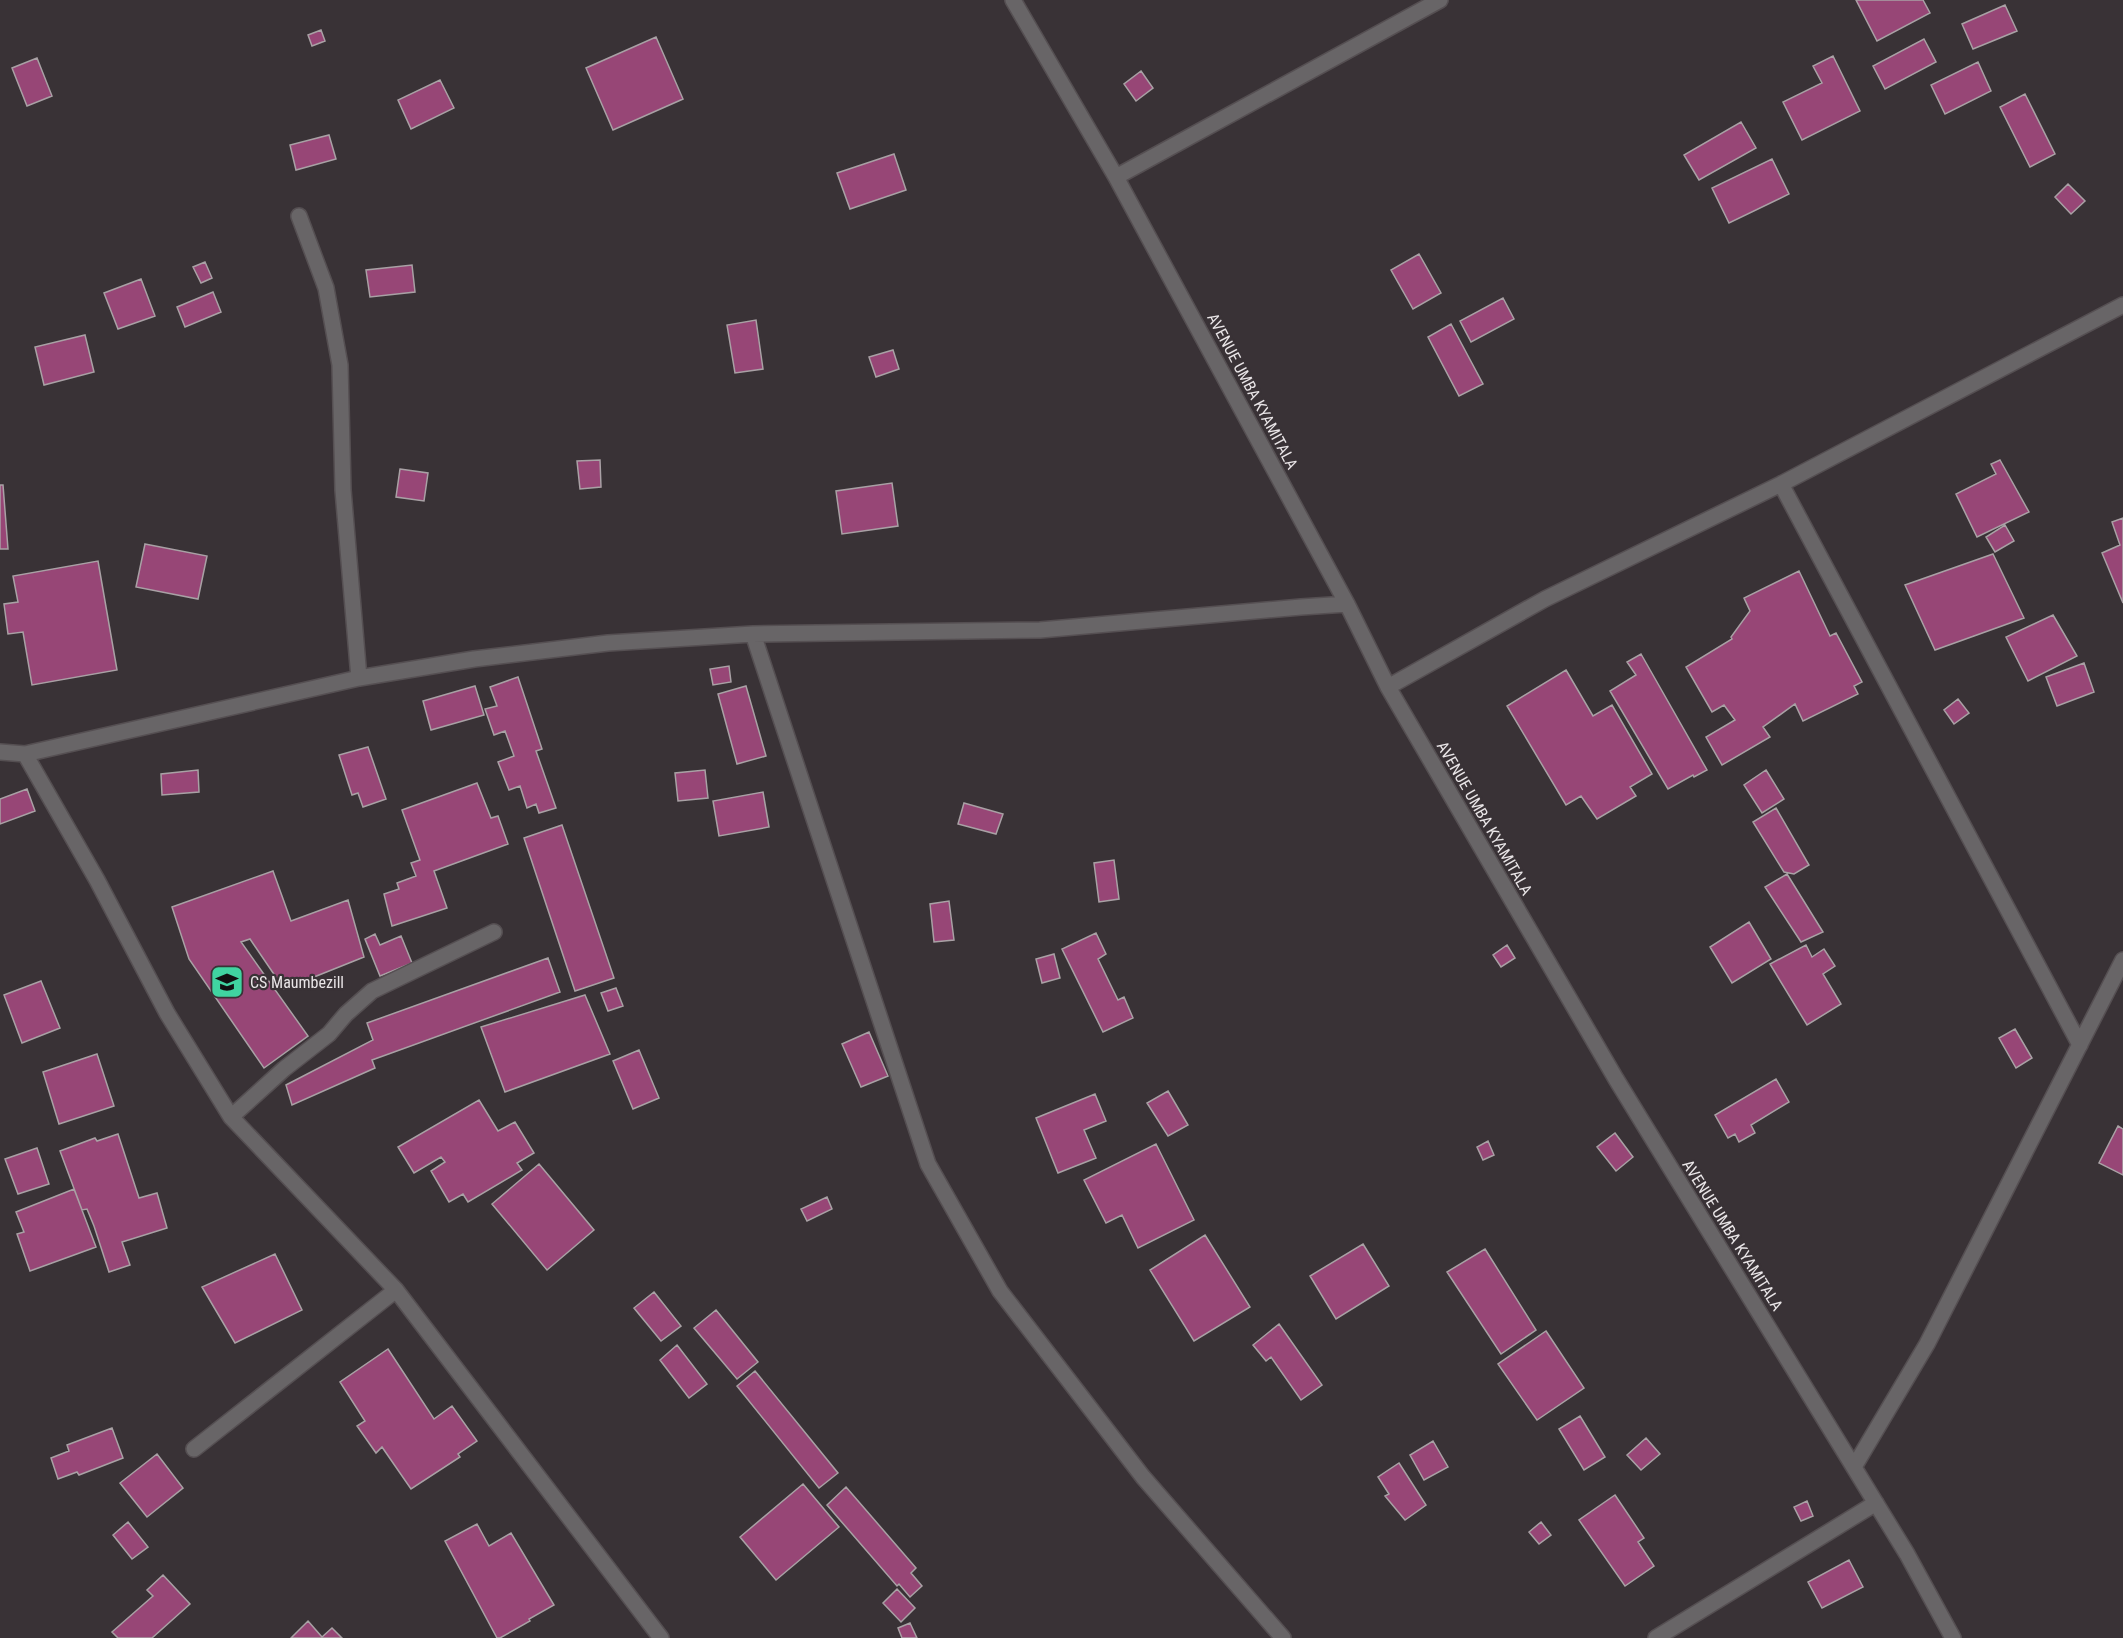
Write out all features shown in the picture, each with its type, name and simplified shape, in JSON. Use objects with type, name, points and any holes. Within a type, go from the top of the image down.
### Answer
[{"type":"street","name":"AVENUE UMBA KYAMITALA","points":[[1013,0],[1116,177],[1347,604],[1388,687],[1616,1079],[1907,1554],[1953,1638]]},
{"type":"street","points":[[1116,177],[1440,0]]},
{"type":"street","points":[[299,216],[326,288],[340,365],[343,490],[359,678]]},
{"type":"street","points":[[1388,687],[1545,599],[1781,484],[2123,305]]},
{"type":"street","points":[[1781,484],[2080,1045]]},
{"type":"street","points":[[0,752],[25,754],[359,678],[474,659],[608,643],[753,634],[1040,630],[1347,604]]},
{"type":"street","points":[[753,634],[928,1164],[1000,1292],[1143,1477],[1282,1638]]},
{"type":"street","points":[[25,754],[97,880],[166,1013],[231,1117],[396,1290],[661,1638]]},
{"type":"street","points":[[231,1117],[284,1069],[329,1034],[346,1014],[372,991],[494,932]]},
{"type":"street","points":[[1854,1467],[1927,1344],[2123,960]]},
{"type":"street","points":[[194,1449],[396,1290]]},
{"type":"street","points":[[1656,1638],[1876,1503]]},
{"type":"building","points":[[1856,0],[1923,0],[1930,13],[1877,41]]},
{"type":"building","points":[[2005,5],[2017,31],[1973,49],[1962,24]]},
{"type":"building","points":[[321,30],[325,41],[312,46],[308,35]]},
{"type":"building","points":[[656,37],[683,99],[613,130],[586,68]]},
{"type":"building","points":[[1924,39],[1936,62],[1885,89],[1873,66]]},
{"type":"building","points":[[1833,56],[1860,111],[1802,140],[1783,102],[1822,83],[1813,66]]},
{"type":"building","points":[[37,58],[52,96],[27,106],[12,68]]},
{"type":"building","points":[[1978,62],[1991,91],[1945,114],[1931,85]]},
{"type":"building","points":[[1141,71],[1153,88],[1136,101],[1124,84]]},
{"type":"building","points":[[440,80],[454,108],[411,129],[398,100]]},
{"type":"building","points":[[2025,94],[2055,154],[2030,167],[2000,107]]},
{"type":"building","points":[[1741,122],[1756,148],[1699,180],[1684,155]]},
{"type":"building","points":[[329,135],[336,159],[296,170],[290,145]]},
{"type":"building","points":[[894,154],[906,190],[850,209],[837,173]]},
{"type":"building","points":[[1772,159],[1789,194],[1729,223],[1712,188]]},
{"type":"building","points":[[2068,184],[2085,201],[2071,214],[2055,197]]},
{"type":"building","points":[[1419,254],[1441,293],[1413,309],[1391,270]]},
{"type":"building","points":[[205,262],[212,278],[201,283],[193,267]]},
{"type":"building","points":[[412,265],[415,292],[370,297],[366,270]]},
{"type":"building","points":[[141,279],[155,316],[118,329],[104,293]]},
{"type":"building","points":[[213,292],[221,312],[185,327],[177,307]]},
{"type":"building","points":[[1503,298],[1514,319],[1471,342],[1460,321]]},
{"type":"building","points":[[756,320],[763,369],[735,373],[727,325]]},
{"type":"building","points":[[1451,324],[1483,384],[1459,396],[1428,337]]},
{"type":"building","points":[[85,335],[94,372],[44,385],[35,347]]},
{"type":"building","points":[[893,350],[899,369],[876,377],[869,357]]},
{"type":"building","points":[[600,460],[601,487],[580,489],[577,461]]},
{"type":"building","points":[[2000,460],[2029,512],[1977,537],[1956,494],[1996,474],[1991,464]]},
{"type":"building","points":[[400,469],[428,473],[424,501],[396,497]]},
{"type":"building","points":[[892,483],[898,526],[842,534],[836,491]]},
{"type":"building","points":[[0,485],[3,485],[8,549],[0,549]]},
{"type":"building","points":[[2123,518],[2123,603],[2102,553],[2120,545],[2112,522]]},
{"type":"building","points":[[2005,525],[2014,541],[1995,552],[1986,537]]},
{"type":"building","points":[[145,544],[207,556],[198,599],[136,587]]},
{"type":"building","points":[[1993,554],[2024,618],[1935,650],[1905,585]]},
{"type":"building","points":[[98,561],[117,670],[32,685],[23,632],[8,634],[4,604],[18,602],[13,576]]},
{"type":"building","points":[[1799,571],[1830,636],[1836,633],[1862,682],[1854,686],[1858,694],[1803,721],[1795,704],[1763,727],[1770,737],[1722,765],[1706,737],[1735,720],[1724,705],[1712,712],[1686,667],[1732,639],[1731,637],[1750,611],[1744,598]]},
{"type":"building","points":[[2053,615],[2077,656],[2028,681],[2006,637]]},
{"type":"building","points":[[1641,654],[1707,770],[1668,789],[1610,691],[1636,675],[1627,662]]},
{"type":"building","points":[[2084,663],[2094,692],[2057,706],[2046,677]]},
{"type":"building","points":[[729,666],[731,682],[713,685],[710,669]]},
{"type":"building","points":[[1566,670],[1593,716],[1612,705],[1652,774],[1630,787],[1636,796],[1597,819],[1581,796],[1566,805],[1507,706]]},
{"type":"building","points":[[518,677],[542,749],[536,751],[556,808],[539,813],[536,804],[527,808],[520,786],[509,790],[498,762],[514,756],[505,731],[494,735],[485,709],[497,706],[490,687]]},
{"type":"building","points":[[475,686],[484,715],[431,730],[423,701]]},
{"type":"building","points":[[746,686],[766,756],[737,764],[718,694]]},
{"type":"building","points":[[1958,699],[1969,713],[1954,724],[1944,710]]},
{"type":"building","points":[[368,747],[386,799],[363,807],[358,793],[352,795],[339,755]]},
{"type":"building","points":[[198,770],[199,792],[162,795],[161,774]]},
{"type":"building","points":[[705,770],[708,798],[678,801],[675,773]]},
{"type":"building","points":[[1766,770],[1784,799],[1762,813],[1744,785]]},
{"type":"building","points":[[477,783],[491,818],[498,816],[508,844],[434,871],[447,908],[392,926],[384,894],[399,889],[397,883],[416,876],[411,863],[420,860],[402,810]]},
{"type":"building","points":[[27,789],[35,811],[0,824],[0,799]]},
{"type":"building","points":[[763,792],[769,827],[719,836],[713,801]]},
{"type":"building","points":[[964,803],[1003,814],[996,834],[958,824]]},
{"type":"building","points":[[1776,808],[1809,865],[1794,874],[1784,872],[1753,822]]},
{"type":"building","points":[[562,825],[614,978],[575,991],[524,838]]},
{"type":"building","points":[[1114,860],[1119,899],[1099,902],[1094,863]]},
{"type":"building","points":[[273,871],[291,921],[348,900],[364,957],[284,989],[250,939],[241,942],[308,1036],[264,1068],[189,959],[172,907]]},
{"type":"building","points":[[1787,874],[1823,932],[1801,942],[1765,887]]},
{"type":"building","points":[[949,901],[954,940],[934,942],[930,904]]},
{"type":"building","points":[[1749,922],[1771,959],[1732,983],[1710,947]]},
{"type":"building","points":[[1096,933],[1106,954],[1098,959],[1118,1000],[1124,997],[1133,1018],[1103,1032],[1062,949]]},
{"type":"building","points":[[375,934],[380,945],[401,936],[412,963],[380,976],[365,939]]},
{"type":"building","points":[[1507,945],[1515,958],[1501,967],[1493,955]]},
{"type":"building","points":[[1806,945],[1812,957],[1824,949],[1835,966],[1823,974],[1841,1004],[1807,1025],[1770,964]]},
{"type":"building","points":[[1054,954],[1060,978],[1042,983],[1036,959]]},
{"type":"building","points":[[548,958],[560,992],[372,1060],[375,1068],[292,1105],[286,1085],[373,1040],[367,1023]]},
{"type":"building","points":[[41,981],[60,1028],[22,1043],[4,995]]},
{"type":"building","points":[[616,988],[623,1006],[608,1011],[601,993]]},
{"type":"building","points":[[585,995],[610,1054],[505,1092],[481,1027]]},
{"type":"building","points":[[2015,1029],[2032,1058],[2016,1068],[1999,1038]]},
{"type":"building","points":[[869,1032],[888,1076],[861,1087],[842,1044]]},
{"type":"building","points":[[639,1050],[659,1098],[633,1109],[613,1061]]},
{"type":"building","points":[[97,1054],[114,1106],[59,1124],[43,1072]]},
{"type":"building","points":[[1776,1079],[1789,1102],[1751,1125],[1755,1133],[1739,1142],[1735,1134],[1728,1138],[1715,1115]]},
{"type":"building","points":[[1168,1091],[1188,1125],[1168,1136],[1147,1103]]},
{"type":"building","points":[[1095,1094],[1106,1121],[1084,1130],[1096,1158],[1058,1173],[1036,1118]]},
{"type":"building","points":[[479,1100],[498,1131],[515,1122],[534,1153],[517,1163],[522,1170],[468,1202],[463,1194],[449,1202],[431,1171],[445,1162],[441,1157],[414,1173],[398,1147]]},
{"type":"building","points":[[2118,1126],[2123,1129],[2123,1175],[2099,1163]]},
{"type":"building","points":[[1615,1133],[1633,1157],[1616,1171],[1597,1147]]},
{"type":"building","points":[[118,1134],[139,1198],[157,1193],[167,1228],[122,1242],[130,1265],[109,1272],[94,1226],[87,1209],[82,1210],[60,1151],[95,1138],[97,1141]]},
{"type":"building","points":[[1488,1141],[1494,1155],[1483,1160],[1477,1147]]},
{"type":"building","points":[[1156,1144],[1194,1220],[1138,1248],[1122,1215],[1106,1223],[1084,1180]]},
{"type":"building","points":[[37,1148],[49,1184],[18,1194],[5,1159]]},
{"type":"building","points":[[539,1164],[594,1230],[547,1270],[492,1204]]},
{"type":"building","points":[[74,1189],[96,1247],[30,1271],[17,1234],[24,1232],[16,1212]]},
{"type":"building","points":[[827,1197],[832,1209],[807,1221],[801,1209]]},
{"type":"building","points":[[1205,1235],[1250,1307],[1194,1341],[1150,1270]]},
{"type":"building","points":[[1363,1244],[1389,1286],[1336,1319],[1310,1276]]},
{"type":"building","points":[[1485,1249],[1536,1330],[1501,1354],[1447,1272]]},
{"type":"building","points":[[275,1254],[302,1310],[235,1343],[202,1287]]},
{"type":"building","points":[[654,1292],[681,1326],[661,1341],[634,1308]]},
{"type":"building","points":[[716,1310],[758,1362],[737,1379],[694,1328]]},
{"type":"building","points":[[1279,1324],[1322,1385],[1301,1400],[1271,1357],[1266,1361],[1253,1345]]},
{"type":"building","points":[[1546,1331],[1584,1388],[1537,1420],[1498,1364]]},
{"type":"building","points":[[677,1345],[707,1384],[689,1398],[660,1360]]},
{"type":"building","points":[[388,1349],[434,1419],[452,1406],[477,1441],[458,1454],[460,1457],[411,1489],[382,1447],[376,1453],[357,1426],[365,1421],[340,1382]]},
{"type":"building","points":[[755,1371],[838,1473],[819,1488],[737,1386]]},
{"type":"building","points":[[1580,1416],[1605,1457],[1584,1470],[1559,1429]]},
{"type":"building","points":[[112,1428],[123,1458],[79,1475],[77,1472],[58,1479],[51,1458],[69,1451],[67,1445]]},
{"type":"building","points":[[1646,1438],[1660,1454],[1641,1470],[1627,1455]]},
{"type":"building","points":[[1433,1441],[1448,1467],[1424,1480],[1410,1455]]},
{"type":"building","points":[[157,1454],[183,1488],[147,1517],[120,1483]]},
{"type":"building","points":[[1399,1463],[1426,1505],[1405,1520],[1385,1496],[1389,1494],[1378,1477]]},
{"type":"building","points":[[803,1484],[839,1527],[776,1580],[740,1537]]},
{"type":"building","points":[[846,1487],[916,1568],[911,1573],[922,1586],[910,1597],[899,1584],[897,1586],[827,1505]]},
{"type":"building","points":[[1615,1495],[1644,1538],[1638,1542],[1654,1566],[1625,1586],[1579,1520]]},
{"type":"building","points":[[1807,1501],[1813,1516],[1801,1521],[1794,1507]]},
{"type":"building","points":[[128,1522],[148,1547],[132,1559],[113,1535]]},
{"type":"building","points":[[1541,1522],[1551,1535],[1539,1544],[1529,1532]]},
{"type":"building","points":[[477,1524],[489,1546],[511,1533],[554,1605],[500,1638],[497,1638],[445,1541]]},
{"type":"building","points":[[1849,1560],[1863,1587],[1822,1608],[1808,1582]]},
{"type":"building","points":[[163,1575],[190,1604],[152,1638],[118,1638],[112,1632],[153,1596],[147,1590]]},
{"type":"building","points":[[897,1589],[915,1608],[901,1622],[883,1603]]},
{"type":"building","points":[[308,1621],[322,1637],[332,1628],[342,1638],[291,1638]]},
{"type":"building","points":[[910,1623],[917,1638],[902,1638],[898,1628]]},
{"type":"place","name":"CS Maumbezill","points":[[227,982]]}]
